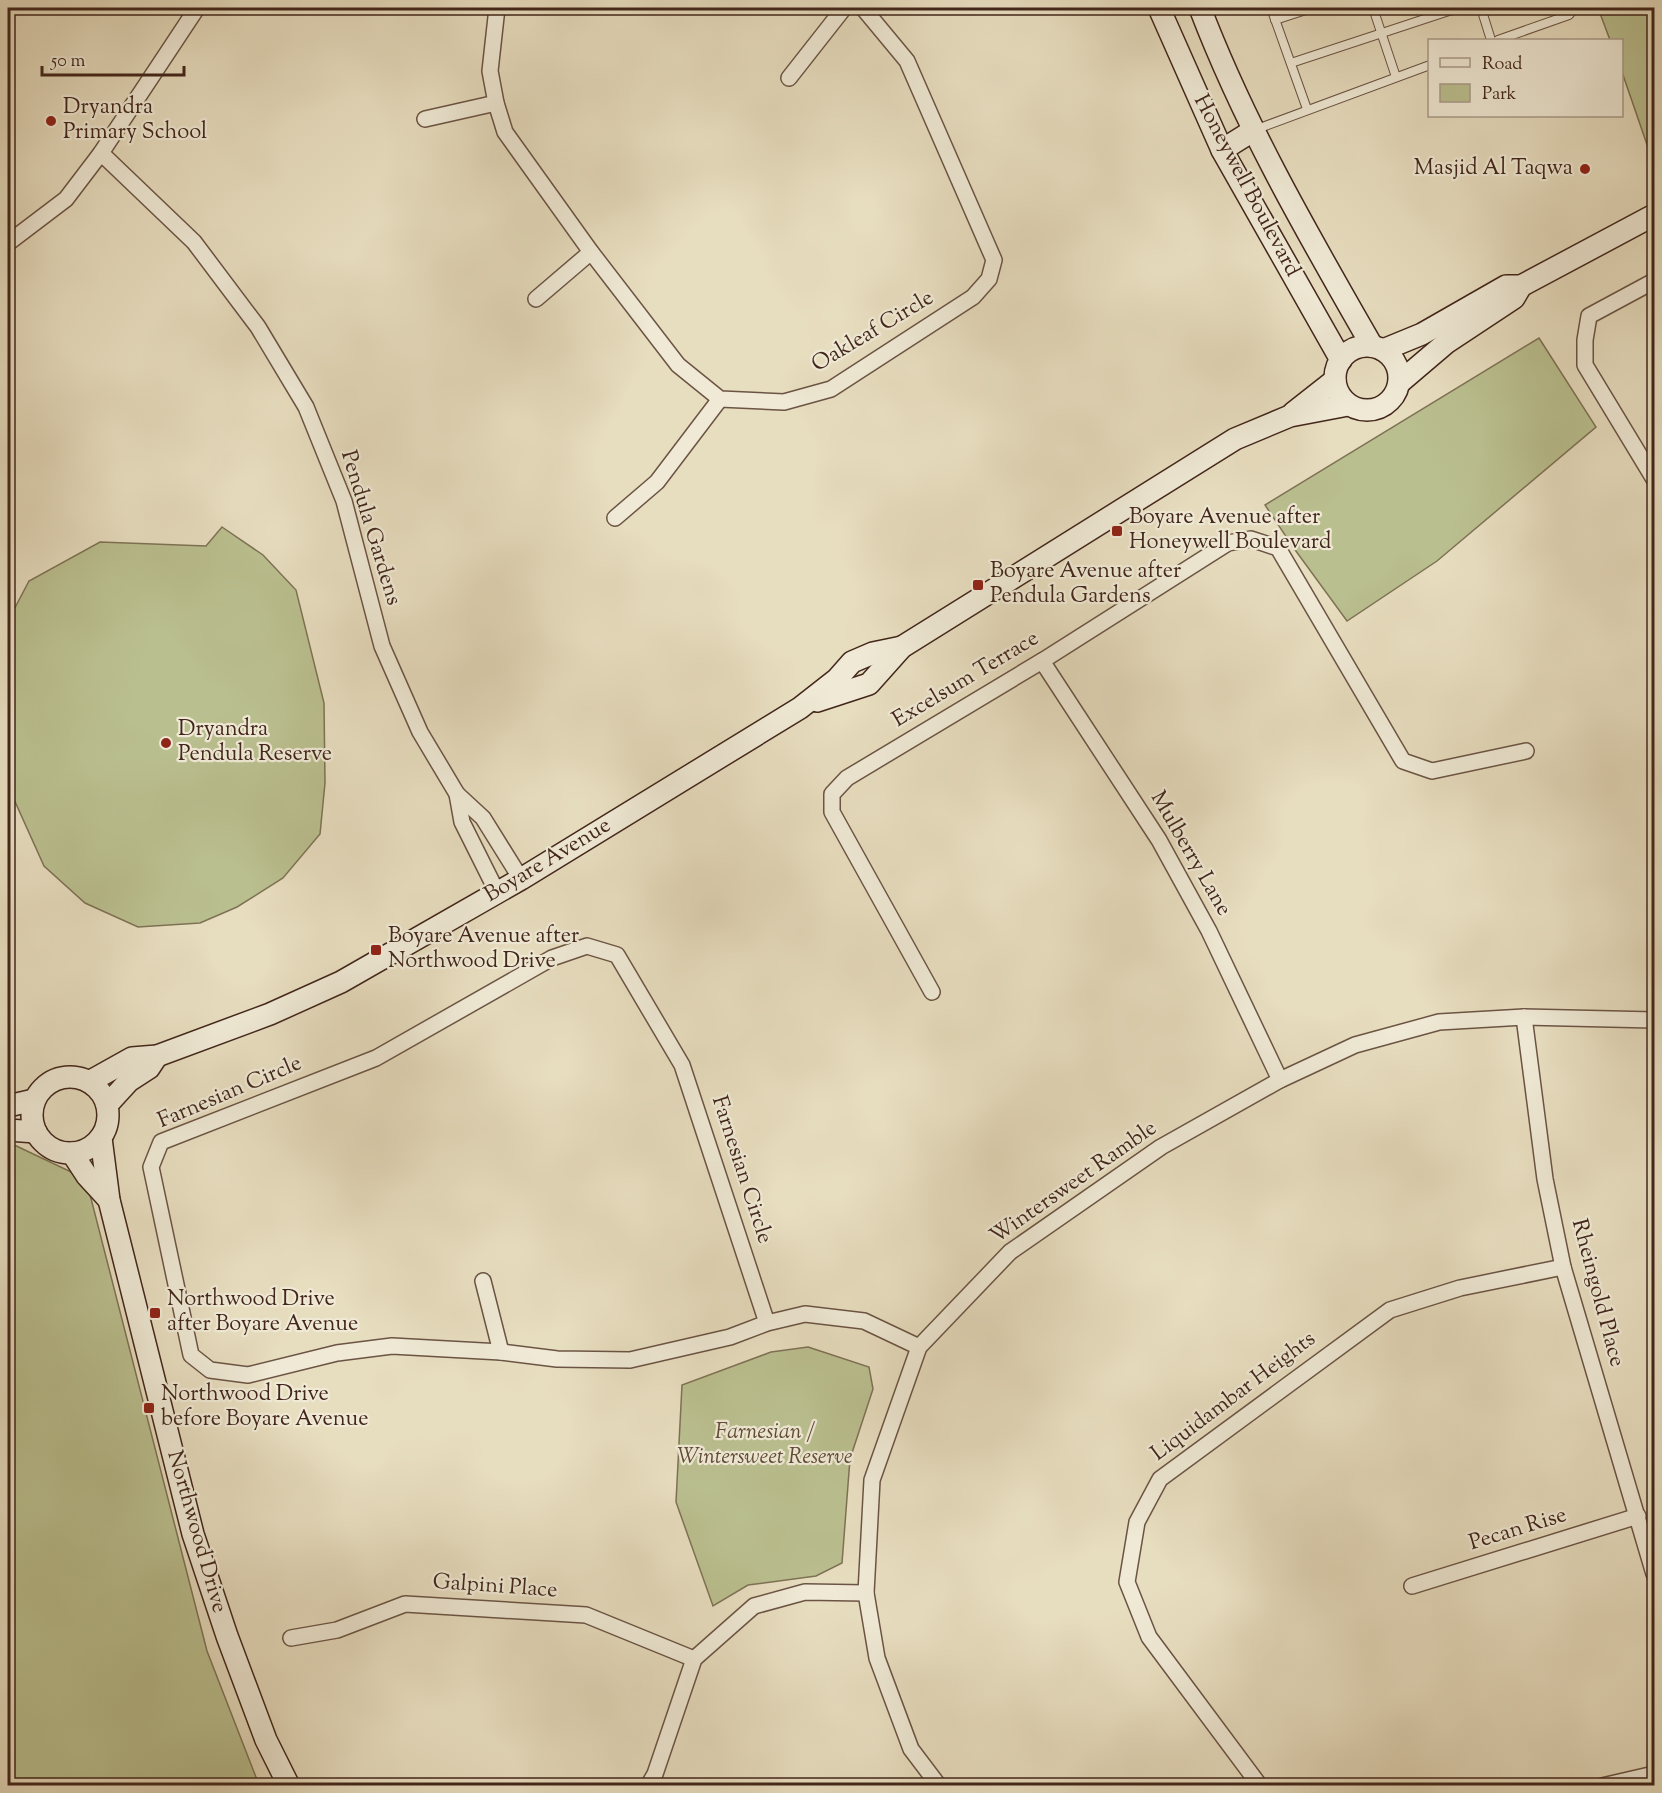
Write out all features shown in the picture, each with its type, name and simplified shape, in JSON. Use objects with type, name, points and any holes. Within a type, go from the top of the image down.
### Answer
[{"type":"street","points":[[8,243],[66,199],[101,153],[197,8]]},
{"type":"street","points":[[497,8],[490,70],[496,103],[505,132],[591,252],[678,365],[720,399],[657,482],[615,518]]},
{"type":"street","points":[[789,78],[844,8]]},
{"type":"street","name":"Oakleaf Circle","points":[[720,399],[784,402],[831,389],[973,297],[989,279],[993,260],[908,61],[863,8]]},
{"type":"street","name":"Honeywell Boulevard","points":[[1159,8],[1222,150],[1338,370]]},
{"type":"street","name":"Honeywell Boulevard","points":[[1200,8],[1218,55],[1254,130],[1313,243],[1377,348]]},
{"type":"street","points":[[425,119],[496,103]]},
{"type":"street","points":[[1222,150],[1254,130]]},
{"type":"street","name":"Pendula Gardens","points":[[101,153],[194,242],[258,327],[306,407],[344,501],[382,646],[420,732],[457,794],[483,818],[520,879]]},
{"type":"street","points":[[1521,286],[1514,298],[1446,343],[1399,383],[1392,398],[1378,408],[1368,410],[1348,405],[1338,394],[1338,370],[1352,351],[1364,346],[1377,348],[1422,334],[1506,286],[1521,286],[1654,215]]},
{"type":"street","points":[[536,299],[591,252]]},
{"type":"street","points":[[1654,280],[1589,316],[1585,340],[1585,365],[1654,479]]},
{"type":"street","points":[[1377,348],[1394,360],[1399,370],[1399,383]]},
{"type":"street","name":"Boyare Avenue","points":[[1290,416],[1338,370]]},
{"type":"street","name":"Boyare Avenue","points":[[89,1082],[132,1058],[157,1056],[270,1014],[341,982],[520,879],[800,708],[869,684],[902,647],[1235,439],[1290,416],[1348,405]]},
{"type":"street","name":"Excelsum Terrace","points":[[932,992],[832,812],[832,794],[848,778],[1042,661],[1228,543],[1251,539],[1278,548],[1403,761],[1432,771],[1526,750]]},
{"type":"street","name":"Mulberry Lane","points":[[1042,661],[1164,850],[1209,931],[1280,1080]]},
{"type":"street","name":"Pendula Gardens","points":[[457,794],[462,822],[497,892]]},
{"type":"street","name":"Farnesian Circle","points":[[767,1323],[682,1065],[616,956],[587,946],[552,958],[376,1058],[160,1142],[151,1167],[190,1355],[210,1370],[248,1375],[337,1353],[392,1346],[501,1352],[558,1359],[630,1360],[730,1337],[767,1323],[805,1314],[864,1321],[919,1347]]},
{"type":"street","name":"Wintersweet Ramble","points":[[939,1785],[911,1749],[877,1658],[866,1593],[872,1480],[919,1347],[1010,1252],[1161,1147],[1280,1080],[1355,1046],[1439,1022],[1524,1017],[1654,1020]]},
{"type":"street","name":"Rheingold Place","points":[[1524,1017],[1545,1179],[1563,1267],[1654,1574]]},
{"type":"street","name":"Boyare Avenue","points":[[107,1105],[129,1081],[149,1068],[157,1056]]},
{"type":"street","points":[[70,1077],[89,1082],[103,1096],[107,1105],[109,1116],[107,1128],[93,1146],[83,1151],[61,1152],[42,1141],[36,1132],[32,1114],[34,1100],[43,1088],[61,1078],[70,1077]]},
{"type":"street","points":[[8,1106],[34,1100]]},
{"type":"street","points":[[8,1130],[36,1132]]},
{"type":"street","name":"Northwood Drive","points":[[101,1138],[109,1200],[193,1533],[266,1740],[289,1785]]},
{"type":"street","name":"Northwood Drive","points":[[72,1153],[87,1176],[109,1200]]},
{"type":"street","name":"Liquidambar Heights","points":[[1260,1785],[1149,1637],[1127,1582],[1137,1522],[1160,1479],[1390,1310],[1460,1288],[1563,1267]]},
{"type":"street","points":[[483,1281],[501,1352]]},
{"type":"street","name":"Pecan Rise","points":[[1412,1586],[1638,1516]]},
{"type":"street","points":[[648,1785],[655,1774],[694,1659],[754,1606],[805,1592],[866,1593]]},
{"type":"street","name":"Galpini Place","points":[[291,1638],[337,1630],[405,1604],[586,1615],[694,1659]]},
{"type":"street","points":[[1602,1785],[1654,1774]]},
{"type":"lane","points":[[1271,8],[1307,109]]},
{"type":"lane","points":[[1275,20],[1312,8]]},
{"type":"lane","points":[[1373,8],[1396,77]]},
{"type":"lane","points":[[1291,63],[1458,8]]},
{"type":"lane","points":[[1480,8],[1491,39]]},
{"type":"lane","points":[[1501,39],[1569,15],[1575,8]]},
{"type":"lane","points":[[1254,130],[1428,66]]},
{"type":"green space","points":[[1598,8],[1654,8],[1653,162],[1623,75],[1623,39],[1610,39]]},
{"type":"green space","points":[[1539,338],[1596,427],[1437,561],[1347,621],[1265,505]]},
{"type":"green space","name":"Dryandra Pendula Reserve","points":[[222,527],[263,555],[296,590],[324,703],[325,783],[320,834],[283,878],[237,907],[200,923],[138,927],[85,903],[44,866],[8,786],[8,621],[29,581],[100,542],[206,546]]},
{"type":"green space","points":[[8,1142],[86,1179],[207,1651],[259,1785],[8,1785]]},
{"type":"green space","name":"Farnesian / Wintersweet Reserve","points":[[808,1347],[869,1367],[873,1389],[850,1459],[842,1563],[816,1576],[748,1585],[713,1606],[676,1502],[682,1385],[771,1352]]},
{"type":"place","name":"Dryandra Primary School","points":[[51,121]]},
{"type":"place","name":"Masjid Al Taqwa","points":[[1585,169]]},
{"type":"place","name":"Boyare Avenue after Honeywell Boulevard","points":[[1117,531]]},
{"type":"place","name":"Boyare Avenue after Pendula Gardens","points":[[978,585]]},
{"type":"place","name":"Dryandra Pendula Reserve","points":[[166,743]]},
{"type":"place","name":"Boyare Avenue after Northwood Drive","points":[[376,950]]},
{"type":"place","name":"Northwood Drive after Boyare Avenue","points":[[155,1313]]},
{"type":"place","name":"Northwood Drive before Boyare Avenue","points":[[149,1408]]}]
